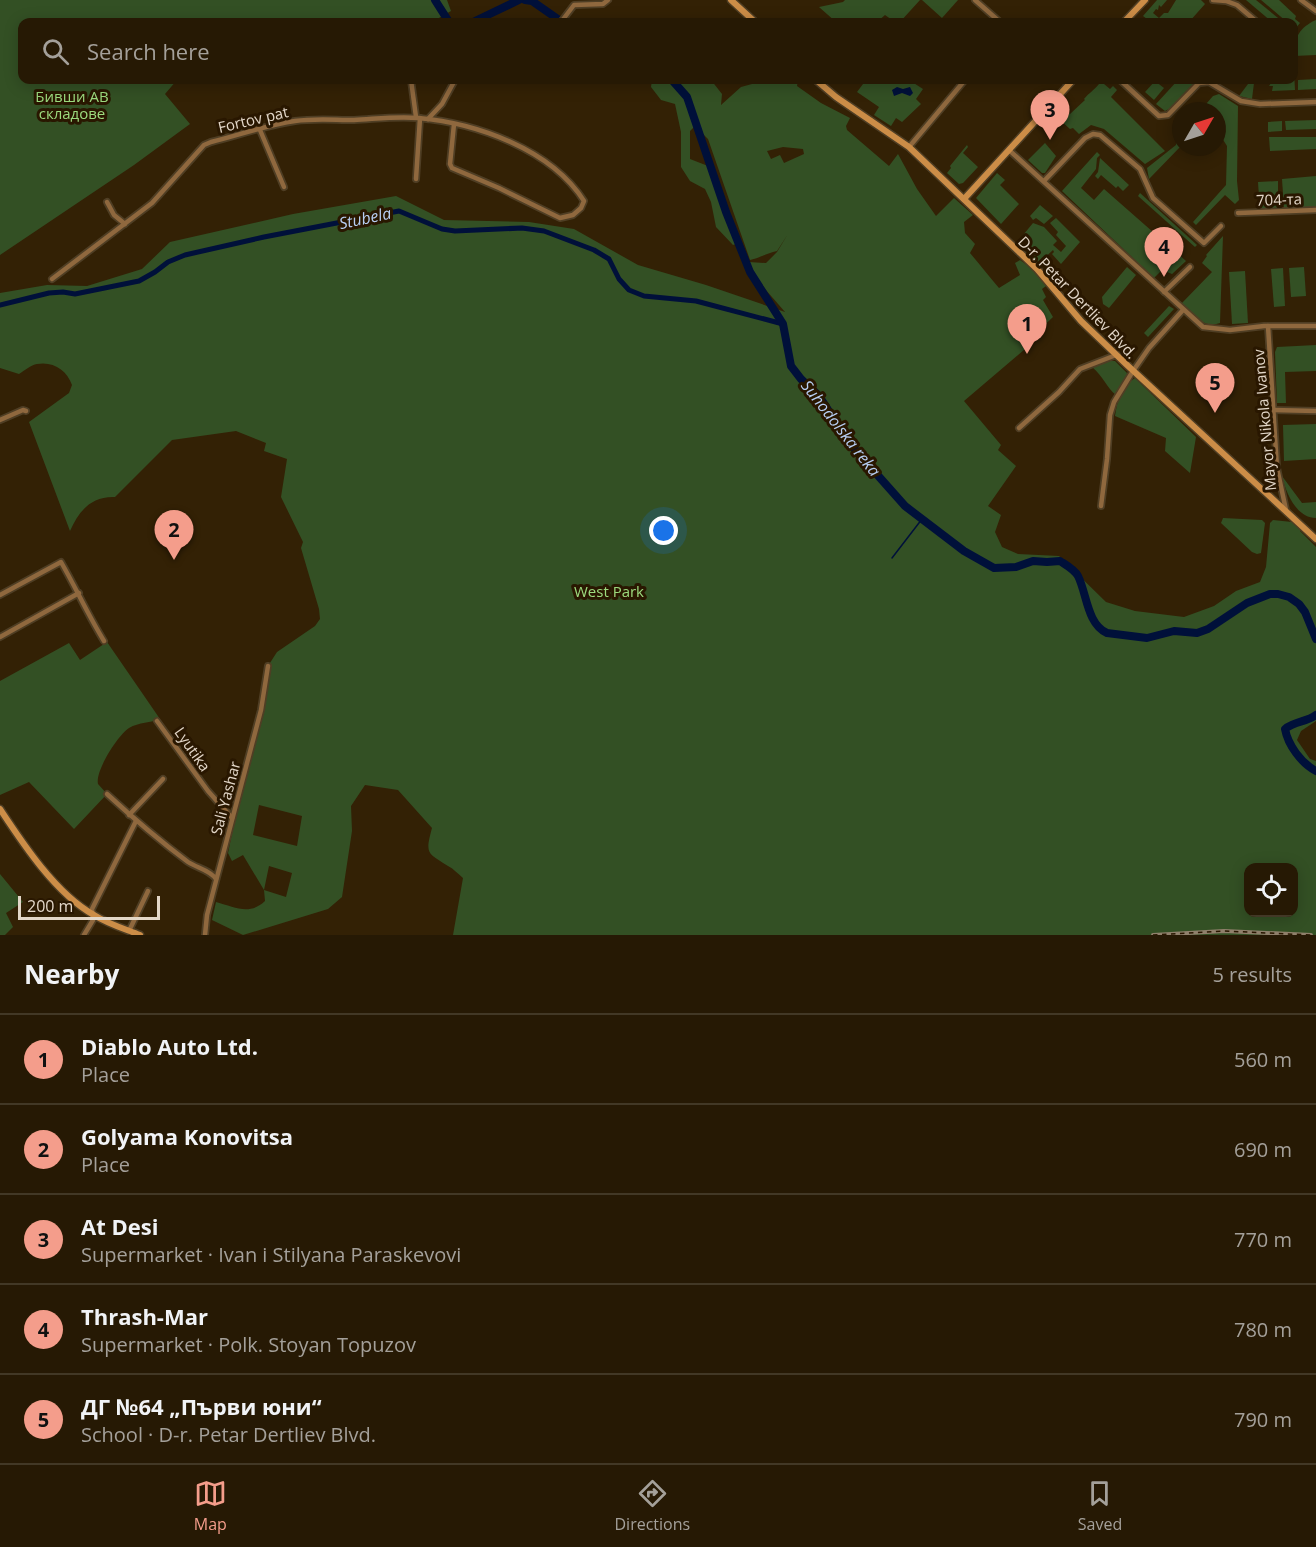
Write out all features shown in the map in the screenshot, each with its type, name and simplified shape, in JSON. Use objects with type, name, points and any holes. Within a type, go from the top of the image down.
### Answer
[{"type":"main road","points":[[731,0],[751,18]]},
{"type":"main road","points":[[1128,18],[1145,0]]},
{"type":"main road","name":"D-r. Petar Dertliev Blvd.","points":[[823,84],[836,97],[909,147],[1036,269],[1081,321],[1116,355],[1316,539]]},
{"type":"main road","points":[[964,199],[1065,84]]},
{"type":"main road","points":[[0,808],[39,865],[71,898],[92,915],[140,935]]},
{"type":"street","points":[[564,18],[574,5],[603,4],[608,0]]},
{"type":"street","points":[[975,0],[995,18]]},
{"type":"street","points":[[1214,0],[1235,4],[1252,18]]},
{"type":"street","points":[[1301,0],[1316,11]]},
{"type":"street","points":[[412,84],[418,118],[416,179]]},
{"type":"street","points":[[428,119],[442,104],[453,84]]},
{"type":"street","points":[[909,147],[962,84]]},
{"type":"street","points":[[1124,84],[1159,116],[1163,117],[1168,115],[1198,84]]},
{"type":"street","points":[[1212,84],[1241,101],[1260,104],[1316,102]]},
{"type":"street","name":"Fortov pat","points":[[52,279],[152,203],[204,145],[293,122],[316,119],[418,118],[454,124],[497,135],[531,153],[563,175],[584,201],[580,208],[573,216],[560,218],[452,168],[450,164],[454,124]]},
{"type":"street","points":[[260,129],[284,188]]},
{"type":"street","points":[[1044,181],[1085,138],[1093,134],[1100,135],[1140,169],[1153,198],[1204,243],[1221,226]]},
{"type":"street","points":[[1009,150],[1203,327],[1230,330],[1269,326],[1316,326]]},
{"type":"street","points":[[107,202],[114,215],[125,224]]},
{"type":"street","name":"704-та","points":[[1240,213],[1316,210]]},
{"type":"street","points":[[1164,292],[1190,267]]},
{"type":"street","points":[[1101,506],[1110,415],[1117,397],[1149,348],[1183,310]]},
{"type":"street","name":"Mayor Nikola Ivanov","points":[[1269,326],[1277,468],[1286,510]]},
{"type":"street","points":[[1019,428],[1059,392],[1080,369],[1116,355]]},
{"type":"street","points":[[0,420],[23,410],[26,411]]},
{"type":"street","points":[[1273,410],[1316,411]]},
{"type":"street","points":[[0,595],[62,562],[79,593],[88,616],[104,641]]},
{"type":"street","points":[[0,637],[79,593]]},
{"type":"street","name":"Sali Yashar","points":[[205,935],[207,915],[261,710],[268,666]]},
{"type":"street","name":"Lyutika","points":[[157,721],[208,791],[232,818]]},
{"type":"street","points":[[129,815],[163,779]]},
{"type":"street","points":[[107,795],[190,863],[213,874],[216,879]]},
{"type":"street","points":[[84,935],[93,920],[92,909],[136,821]]},
{"type":"street","points":[[131,933],[148,891]]},
{"type":"green space","name":"Бивши АВ складове","points":[[0,0],[447,0],[451,11],[439,18],[18,18],[18,84],[174,84],[165,94],[190,124],[134,165],[0,255]]},
{"type":"green space","points":[[845,0],[920,0],[904,18],[889,18],[885,15],[882,18],[831,18],[819,7]]},
{"type":"green space","points":[[922,0],[958,0],[942,18]]},
{"type":"green space","points":[[1157,0],[1167,0],[1153,13],[1159,18],[1143,16]]},
{"type":"green space","points":[[1176,0],[1201,0],[1205,4],[1193,18],[1159,18],[1164,13],[1168,13]]},
{"type":"green space","points":[[1246,0],[1256,0],[1278,18],[1267,18]]},
{"type":"green space","points":[[1261,0],[1279,0],[1296,16],[1295,18],[1282,18]]},
{"type":"green space","points":[[1316,20],[1316,55],[1298,56],[1298,36],[1306,26]]},
{"type":"green space","points":[[1316,79],[1316,89],[1298,90],[1298,80]]},
{"type":"green space","name":"West Park","points":[[651,84],[714,84],[722,94],[721,105],[741,87],[752,84],[797,84],[821,103],[850,118],[846,126],[847,130],[889,166],[898,154],[917,189],[936,216],[954,198],[973,215],[964,222],[965,233],[975,244],[970,253],[999,288],[1020,275],[1015,263],[1020,260],[1034,270],[1046,286],[1042,289],[1046,297],[1043,300],[1053,317],[1035,334],[1038,338],[964,401],[1001,445],[998,450],[1016,466],[988,506],[1001,515],[995,532],[1002,547],[1018,554],[1059,556],[1106,602],[1135,611],[1184,617],[1214,606],[1236,591],[1260,582],[1266,567],[1270,523],[1273,520],[1292,522],[1301,528],[1300,531],[1316,547],[1316,721],[1301,731],[1297,740],[1310,759],[1316,761],[1316,935],[453,935],[463,878],[432,855],[428,848],[432,828],[398,790],[365,785],[351,806],[352,831],[342,897],[328,909],[243,935],[212,920],[216,902],[247,909],[259,906],[265,901],[264,890],[243,855],[232,861],[228,853],[261,710],[268,666],[277,652],[315,626],[320,619],[301,548],[303,542],[281,497],[287,459],[264,451],[266,443],[236,431],[172,440],[115,497],[99,499],[87,506],[77,517],[70,531],[29,422],[69,393],[72,385],[67,375],[54,365],[43,363],[35,365],[19,374],[0,368],[0,293],[47,285],[87,286],[142,269],[170,242],[293,214],[396,196],[444,220],[529,222],[574,229],[638,265],[785,312],[760,283],[749,262],[766,263],[777,252],[788,234],[777,251],[750,260],[708,139],[695,126],[690,131],[690,159],[708,166],[736,244],[733,245],[716,227],[711,202],[705,189],[690,181],[681,167],[681,132],[675,104],[661,100],[651,87]],"holes":[[[783,147],[803,149],[804,154],[784,163],[780,155],[771,159],[767,151]],[[259,805],[302,816],[297,846],[253,835]],[[269,866],[292,873],[286,897],[264,890]]]},
{"type":"green space","points":[[863,84],[915,84],[923,89],[916,99],[921,104],[902,122],[896,118],[891,126],[874,115],[879,107],[857,92]]},
{"type":"green space","points":[[1099,84],[1104,84],[1110,89],[1113,86],[1117,90],[1111,97],[1165,151],[1145,164],[1104,129],[1091,125],[1079,134],[1053,117],[1062,107],[1070,114]]},
{"type":"green space","points":[[1152,84],[1159,84],[1164,88],[1154,100],[1145,92]]},
{"type":"green space","points":[[1174,84],[1194,84],[1176,102],[1172,102],[1172,106],[1165,111],[1156,104]]},
{"type":"green space","points":[[1248,84],[1254,84],[1252,99],[1239,96]]},
{"type":"green space","points":[[1270,84],[1295,84],[1295,90],[1272,91],[1273,86],[1269,86]]},
{"type":"green space","points":[[1219,94],[1238,106],[1239,200],[1235,204],[1225,195],[1196,225],[1193,222],[1226,185],[1226,102],[1208,102],[1213,96]]},
{"type":"green space","points":[[1316,120],[1316,129],[1286,130],[1285,121]]},
{"type":"green space","points":[[1282,121],[1282,131],[1268,132],[1268,122]]},
{"type":"green space","points":[[1269,137],[1316,137],[1316,149],[1270,151]]},
{"type":"green space","points":[[1045,143],[1056,156],[1045,173],[1042,173],[1028,160]]},
{"type":"green space","points":[[967,145],[963,153],[978,167],[963,183],[959,184],[947,173]]},
{"type":"green space","points":[[1172,148],[1172,155],[1149,179],[1147,168]]},
{"type":"green space","points":[[1097,152],[1100,155],[1097,158],[1096,169],[1081,188],[1094,200],[1104,189],[1186,261],[1172,274],[1162,270],[1154,278],[1062,191]]},
{"type":"green space","points":[[1100,158],[1129,185],[1123,191],[1101,175],[1098,179],[1095,176],[1098,172]]},
{"type":"green space","points":[[997,173],[1005,180],[1000,185],[1019,204],[1001,224],[976,198]]},
{"type":"green space","points":[[1316,176],[1316,207],[1284,209],[1282,179]]},
{"type":"green space","points":[[1278,181],[1278,196],[1259,197],[1258,182]]},
{"type":"green space","points":[[1140,193],[1197,245],[1195,247],[1138,196]]},
{"type":"green space","points":[[1260,199],[1279,200],[1280,209],[1259,210]]},
{"type":"green space","points":[[1040,205],[1053,216],[1044,224],[1036,218],[1033,220],[1030,216]]},
{"type":"green space","points":[[1056,218],[1080,242],[1061,264],[1052,254],[1053,250],[1039,263],[1019,240],[1033,223],[1044,227],[1057,241],[1053,245],[1061,252],[1066,246],[1056,235],[1058,232],[1050,223]]},
{"type":"green space","points":[[1223,236],[1220,323],[1209,324],[1194,316],[1182,303],[1212,272],[1202,263]]},
{"type":"green space","points":[[1127,267],[1136,275],[1109,308],[1103,304],[1102,297]]},
{"type":"green space","points":[[1304,267],[1306,296],[1291,297],[1289,268]]},
{"type":"green space","points":[[1283,268],[1285,306],[1274,307],[1271,269]]},
{"type":"green space","points":[[1245,271],[1248,323],[1232,324],[1229,272]]},
{"type":"green space","points":[[1169,306],[1174,309],[1148,337],[1144,333]]},
{"type":"green space","points":[[1316,345],[1316,371],[1285,372],[1286,403],[1277,403],[1275,352],[1277,347]]},
{"type":"green space","points":[[1115,361],[1127,373],[1126,380],[1116,395],[1092,367]]},
{"type":"green space","points":[[1135,378],[1196,437],[1190,473],[1165,451],[1166,438],[1115,416],[1121,395],[1126,386]]},
{"type":"green space","points":[[1316,424],[1316,459],[1284,461],[1283,425]]},
{"type":"green space","points":[[1282,476],[1302,503],[1316,502],[1316,518],[1303,514],[1293,504]]},
{"type":"green space","points":[[1223,518],[1262,520],[1265,523],[1261,553],[1252,552],[1221,523]]},
{"type":"green space","points":[[107,642],[160,719],[133,726],[119,738],[108,754],[98,778],[98,784],[107,794],[74,829],[29,782],[0,795],[0,681],[69,643],[80,660]]},
{"type":"green space","points":[[0,874],[23,902],[6,913],[13,927],[5,935],[0,935]]},
{"type":"water","points":[[897,87],[903,89],[910,87],[913,93],[910,96],[902,93],[894,96],[892,90]]},
{"type":"waterway","name":"Suhodolska reka","points":[[435,0],[446,18]]},
{"type":"waterway","name":"Suhodolska reka","points":[[481,18],[519,0]]},
{"type":"waterway","name":"Suhodolska reka","points":[[525,0],[532,1],[556,18]]},
{"type":"waterway","name":"Suhodolska reka","points":[[676,84],[687,97],[726,212],[750,272],[783,324],[791,366],[819,396],[850,444],[905,506],[964,551],[994,568],[1016,567],[1033,561],[1060,561],[1078,576],[1091,616],[1100,629],[1107,633],[1147,638],[1174,631],[1197,633],[1208,629],[1247,603],[1270,594],[1278,594],[1289,597],[1299,604],[1305,612],[1316,639]]},
{"type":"waterway","name":"Stubela","points":[[0,305],[49,293],[75,294],[139,281],[168,262],[185,255],[399,211],[442,229],[455,231],[522,228],[544,231],[594,250],[609,259],[619,279],[629,290],[644,296],[696,301],[783,324]]},
{"type":"waterway","points":[[892,558],[922,519]]},
{"type":"waterway","name":"Suhodolska reka","points":[[1316,715],[1285,729],[1296,753],[1316,771]]},
{"type":"railway","points":[[1153,935],[1224,931],[1311,935]]},
{"type":"place","name":"At Desi","points":[[1050,140]]},
{"type":"place","name":"Thrash-Mar","points":[[1164,277]]},
{"type":"place","name":"Diablo Auto Ltd.","points":[[1027,354]]},
{"type":"place","name":"ДГ №64 „Първи юни“","points":[[1215,413]]},
{"type":"place","name":"Golyama Konovitsa","points":[[174,560]]}]
